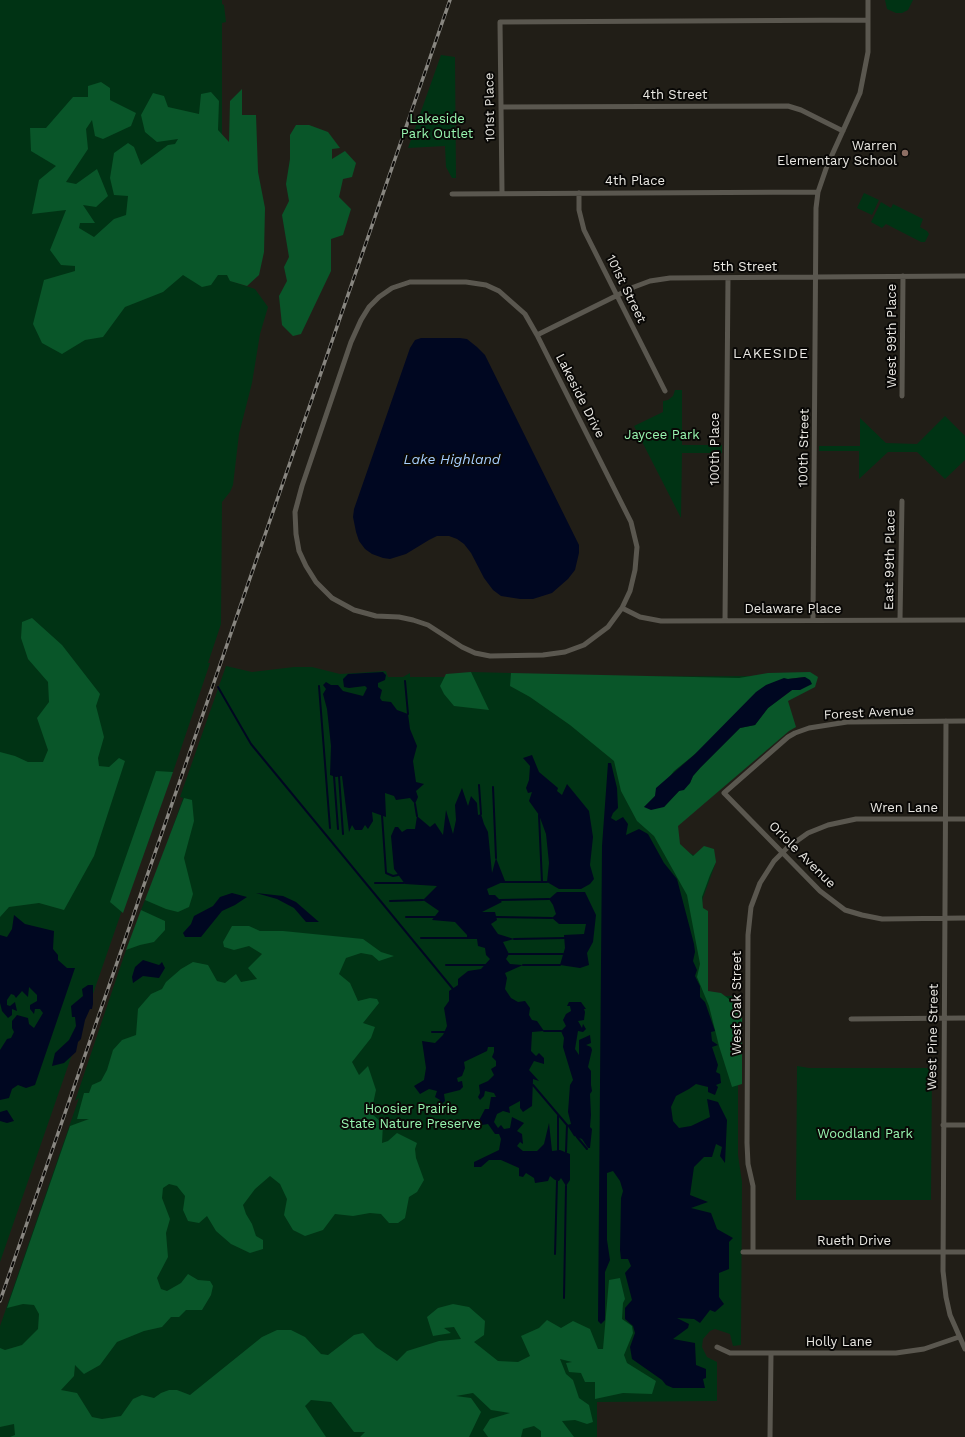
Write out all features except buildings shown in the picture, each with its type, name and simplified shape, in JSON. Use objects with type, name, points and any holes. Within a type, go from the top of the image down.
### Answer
[{"type":"street","name":"100th Street","points":[[813,620],[817,277],[816,220],[818,192],[827,166],[856,103],[863,81],[868,52],[868,0]]},
{"type":"street","name":"101st Place","points":[[502,192],[500,22],[868,20]]},
{"type":"street","name":"4th Street","points":[[501,107],[788,106],[801,110],[843,131]]},
{"type":"street","name":"4th Place","points":[[452,194],[502,192],[818,192]]},
{"type":"street","name":"101st Street","points":[[579,193],[579,210],[584,230],[665,391]]},
{"type":"street","name":"West 99th Place","points":[[902,396],[903,276]]},
{"type":"street","name":"5th Street","points":[[537,335],[634,287],[656,280],[670,278],[965,276]]},
{"type":"street","name":"100th Place","points":[[725,620],[728,278]]},
{"type":"street","name":"Lakeside Drive","points":[[410,282],[466,282],[486,285],[499,291],[525,314],[537,335],[631,522],[637,547],[635,570],[630,591],[622,608],[608,627],[584,645],[571,650],[543,655],[490,656],[475,653],[462,647],[428,625],[399,617],[376,616],[354,610],[332,598],[316,582],[299,551],[296,534],[295,512],[302,486],[351,342],[360,320],[369,307],[379,297],[392,288],[410,282]]},
{"type":"street","name":"East 99th Place","points":[[900,619],[902,501]]},
{"type":"street","name":"Delaware Place","points":[[622,608],[640,617],[661,621],[900,619],[965,620]]},
{"type":"street","name":"West Pine Street","points":[[946,721],[943,1280],[952,1320],[965,1349]]},
{"type":"street","name":"Forest Avenue","points":[[724,793],[788,737],[809,728],[847,722],[965,721]]},
{"type":"street","name":"Oriole Avenue","points":[[724,793],[820,891],[845,910],[882,919],[965,918]]},
{"type":"street","name":"Wren Lane","points":[[862,819],[965,819]]},
{"type":"street","name":"West Oak Street","points":[[753,1252],[753,1186],[746,1143],[748,928],[751,907],[758,888],[769,867],[782,852],[802,837],[822,827],[843,821],[862,819]]},
{"type":"street","points":[[851,1019],[965,1018]]},
{"type":"street","points":[[943,1125],[965,1125]]},
{"type":"street","name":"Rueth Drive","points":[[743,1252],[965,1252]]},
{"type":"street","name":"Holly Lane","points":[[717,1347],[730,1353],[901,1352],[924,1349],[959,1337]]},
{"type":"street","points":[[770,1437],[771,1352]]},
{"type":"green space","points":[[0,0],[222,0],[226,22],[222,23],[222,274],[227,275],[231,281],[255,289],[268,307],[260,334],[252,383],[239,434],[233,485],[230,492],[222,502],[221,624],[208,663],[210,663],[173,772],[170,772],[0,1262]]},
{"type":"green space","points":[[885,0],[913,0],[908,10],[902,13],[896,13],[887,9]]},
{"type":"green space","name":"Lakeside Park Outlet","points":[[441,55],[455,57],[456,178],[452,178],[446,167],[445,146],[408,148]]},
{"type":"green space","points":[[101,82],[110,88],[110,100],[136,113],[131,126],[103,139],[95,136],[92,120],[86,129],[88,149],[66,182],[76,184],[97,169],[108,196],[96,207],[83,205],[95,223],[80,223],[79,228],[94,237],[114,219],[126,215],[128,196],[114,195],[110,178],[114,153],[128,143],[134,147],[141,165],[168,145],[175,144],[178,139],[157,142],[145,132],[141,115],[153,93],[164,96],[168,107],[199,114],[201,94],[211,92],[219,101],[218,130],[229,142],[230,101],[242,89],[242,115],[256,115],[258,172],[265,208],[264,252],[259,275],[247,286],[230,281],[227,275],[218,275],[211,285],[202,287],[183,275],[163,292],[125,307],[103,337],[85,340],[62,354],[42,343],[33,324],[44,280],[75,271],[75,266],[61,265],[50,250],[66,210],[32,214],[39,180],[56,166],[31,151],[30,128],[46,128],[73,97],[88,97],[88,86]]},
{"type":"green space","points":[[296,125],[309,125],[328,132],[340,148],[332,149],[332,159],[345,151],[356,163],[352,177],[343,179],[339,197],[351,209],[343,235],[331,239],[331,271],[301,334],[293,336],[282,325],[279,296],[287,281],[284,267],[289,257],[282,215],[289,201],[286,184],[290,159],[290,135]]},
{"type":"green space","points":[[864,193],[879,200],[872,215],[857,208]]},
{"type":"green space","points":[[881,202],[891,208],[893,204],[923,219],[920,227],[929,234],[925,242],[921,242],[886,224],[882,228],[871,222]]},
{"type":"green space","name":"Jaycee Park","points":[[675,390],[682,390],[682,445],[722,445],[722,453],[682,453],[681,518],[634,426],[663,412],[663,401],[668,400],[673,396]]},
{"type":"green space","points":[[945,416],[965,436],[965,460],[945,479],[917,452],[888,452],[859,479],[859,451],[819,451],[819,446],[860,446],[860,418],[886,443],[917,444]]},
{"type":"green space","points":[[32,618],[62,645],[100,694],[96,706],[104,737],[98,758],[99,766],[109,767],[119,758],[125,761],[94,856],[64,910],[39,903],[9,907],[0,917],[0,752],[15,756],[28,762],[43,762],[48,750],[37,718],[49,702],[48,682],[28,659],[21,638],[22,622]]},
{"type":"green space","name":"Hoosier Prairie State Nature Preserve","points":[[226,666],[252,672],[294,667],[312,667],[340,674],[386,671],[388,677],[403,677],[410,673],[410,677],[473,677],[471,672],[511,673],[511,677],[773,676],[791,724],[660,839],[715,865],[703,898],[698,927],[699,968],[708,996],[738,996],[738,1155],[742,1182],[741,1345],[733,1346],[730,1334],[715,1329],[710,1331],[703,1339],[702,1347],[707,1357],[717,1362],[717,1401],[597,1402],[597,1437],[0,1437],[0,1326],[79,1098],[75,1101],[126,950],[131,948],[143,911],[141,910],[145,900],[147,901],[183,798],[180,797]]},
{"type":"green space","points":[[471,672],[489,710],[454,706],[444,694],[440,686],[446,674]]},
{"type":"green space","points":[[810,672],[818,677],[815,687],[788,701],[796,727],[789,731],[678,826],[680,844],[693,856],[704,846],[714,849],[716,862],[702,897],[703,908],[708,911],[708,991],[721,993],[742,1009],[742,1084],[732,1087],[719,1046],[709,1006],[697,977],[700,964],[687,895],[654,836],[637,821],[621,791],[614,761],[570,725],[530,697],[510,686],[511,673],[739,678],[768,673]],"holes":[[[805,677],[800,690],[792,690],[768,708],[755,725],[740,728],[700,768],[693,776],[690,783],[679,791],[664,807],[644,807],[655,796],[674,771],[788,679]]]},
{"type":"green space","points":[[156,771],[173,772],[123,913],[110,902]]},
{"type":"green space","points":[[184,798],[192,800],[194,821],[184,858],[193,894],[189,907],[178,912],[166,909],[145,900]]},
{"type":"green space","points":[[141,910],[165,921],[165,930],[154,942],[126,950]]},
{"type":"green space","points":[[232,926],[249,926],[260,931],[283,931],[363,939],[381,952],[394,956],[379,961],[372,955],[361,953],[346,958],[339,974],[350,983],[358,1001],[370,998],[377,999],[379,1003],[363,1023],[375,1027],[371,1038],[352,1062],[359,1075],[368,1066],[376,1090],[371,1113],[383,1124],[382,1143],[388,1141],[397,1133],[417,1143],[415,1149],[416,1158],[424,1180],[417,1192],[409,1197],[405,1218],[398,1223],[389,1223],[381,1214],[370,1213],[353,1216],[335,1214],[323,1230],[305,1236],[293,1230],[284,1215],[287,1199],[280,1184],[270,1176],[255,1189],[243,1205],[256,1236],[263,1240],[263,1249],[250,1253],[231,1244],[216,1231],[207,1216],[199,1223],[188,1221],[183,1210],[185,1196],[177,1186],[169,1184],[163,1188],[162,1198],[170,1219],[166,1233],[168,1257],[157,1278],[161,1289],[167,1291],[181,1283],[188,1274],[198,1280],[210,1281],[213,1286],[211,1295],[202,1310],[186,1310],[179,1317],[171,1317],[162,1327],[144,1331],[117,1342],[100,1365],[84,1374],[75,1365],[74,1376],[61,1390],[77,1393],[92,1417],[102,1419],[121,1416],[133,1399],[142,1395],[154,1398],[169,1390],[177,1390],[190,1395],[262,1337],[277,1330],[291,1330],[305,1337],[321,1354],[328,1355],[354,1335],[363,1333],[376,1347],[397,1361],[407,1351],[439,1341],[461,1339],[454,1327],[444,1328],[451,1333],[433,1336],[427,1317],[438,1308],[453,1304],[469,1307],[485,1321],[484,1335],[474,1342],[498,1361],[518,1362],[530,1356],[521,1336],[539,1328],[547,1320],[561,1328],[573,1321],[590,1329],[598,1349],[603,1349],[609,1280],[620,1278],[625,1299],[623,1303],[622,1319],[632,1326],[633,1333],[624,1355],[627,1363],[656,1381],[652,1394],[623,1393],[595,1399],[595,1382],[585,1382],[581,1373],[569,1372],[566,1363],[572,1362],[560,1359],[566,1374],[573,1380],[579,1398],[589,1405],[593,1422],[587,1424],[575,1420],[562,1421],[574,1437],[541,1437],[541,1431],[534,1426],[523,1429],[521,1437],[488,1437],[483,1430],[490,1419],[510,1413],[491,1410],[473,1393],[456,1396],[471,1398],[481,1412],[469,1437],[360,1437],[365,1432],[354,1432],[331,1402],[311,1400],[305,1406],[326,1437],[10,1437],[15,1435],[14,1424],[0,1427],[0,1348],[5,1350],[22,1345],[38,1329],[39,1314],[34,1305],[23,1304],[7,1308],[70,1126],[89,1119],[77,1119],[84,1093],[89,1093],[92,1085],[101,1081],[107,1070],[113,1050],[122,1040],[136,1035],[138,1009],[151,994],[162,989],[166,982],[181,969],[193,962],[208,965],[217,981],[225,983],[236,974],[241,982],[257,979],[248,968],[262,954],[249,946],[234,950],[224,947],[223,942]]},
{"type":"green space","name":"Woodland Park","points":[[797,1066],[809,1068],[932,1068],[931,1200],[796,1200]]},
{"type":"water","name":"Lake Highland","points":[[421,338],[467,339],[485,355],[579,545],[579,553],[575,570],[568,579],[552,593],[533,599],[520,599],[501,596],[493,590],[484,578],[471,553],[464,544],[449,536],[437,536],[406,554],[390,559],[372,554],[365,549],[359,541],[353,517],[354,509],[410,348],[415,340]]},
{"type":"water","points":[[383,672],[386,675],[385,680],[378,683],[378,687],[382,690],[380,698],[382,701],[391,702],[397,710],[408,714],[410,729],[417,746],[413,761],[416,782],[424,784],[416,791],[418,797],[415,804],[410,798],[396,800],[394,796],[385,793],[386,817],[372,812],[373,821],[368,829],[365,825],[362,830],[355,830],[352,825],[349,832],[342,776],[336,777],[330,775],[331,746],[327,709],[323,694],[326,689],[323,685],[326,682],[331,685],[338,685],[343,691],[363,696],[367,688],[365,686],[349,688],[344,687],[343,679],[348,674]]},
{"type":"water","points":[[805,677],[810,680],[812,684],[800,690],[792,690],[768,708],[755,725],[740,728],[700,768],[684,790],[679,791],[664,807],[651,810],[644,807],[655,796],[656,788],[694,755],[756,692],[766,685],[784,678]]},
{"type":"water","points":[[532,755],[539,772],[558,788],[557,791],[562,795],[567,784],[589,811],[593,837],[590,865],[594,879],[590,884],[581,889],[559,889],[547,882],[549,863],[546,834],[539,815],[529,801],[532,792],[528,793],[526,788],[529,780],[530,766],[523,758]]},
{"type":"water","points":[[608,763],[611,763],[617,788],[618,808],[613,813],[611,818],[616,821],[623,817],[628,824],[626,835],[639,829],[648,834],[664,863],[677,879],[694,944],[695,952],[693,961],[697,970],[695,976],[700,986],[700,997],[705,1002],[715,1031],[711,1032],[712,1041],[718,1045],[712,1047],[718,1065],[716,1072],[720,1074],[721,1083],[716,1085],[718,1087],[715,1095],[708,1092],[708,1087],[696,1084],[676,1096],[671,1107],[673,1121],[679,1128],[691,1126],[710,1117],[707,1099],[718,1102],[727,1120],[725,1163],[720,1156],[722,1147],[716,1144],[712,1157],[704,1157],[694,1167],[690,1195],[708,1202],[691,1208],[711,1213],[717,1229],[733,1238],[729,1242],[729,1269],[719,1273],[719,1297],[724,1304],[715,1312],[710,1310],[700,1323],[694,1319],[677,1318],[689,1324],[688,1328],[673,1339],[695,1343],[696,1365],[706,1369],[706,1378],[703,1379],[705,1388],[673,1388],[666,1385],[662,1380],[632,1359],[630,1347],[635,1333],[633,1326],[625,1319],[625,1308],[632,1300],[625,1273],[631,1266],[628,1259],[621,1259],[621,1198],[623,1191],[620,1181],[613,1171],[607,1173],[607,1240],[610,1260],[605,1272],[605,1320],[601,1324],[598,1321],[602,846]]},
{"type":"water","points":[[462,788],[468,806],[471,796],[477,803],[478,815],[481,814],[488,832],[492,873],[496,858],[505,881],[487,889],[489,895],[495,895],[502,902],[482,912],[495,912],[497,920],[491,924],[498,934],[514,939],[503,942],[509,954],[506,959],[510,964],[523,965],[505,973],[507,978],[505,989],[511,998],[518,1002],[525,1001],[530,1008],[529,1015],[532,1020],[537,1021],[544,1031],[532,1032],[531,1051],[536,1056],[539,1053],[544,1058],[544,1064],[534,1061],[529,1070],[539,1081],[533,1079],[532,1106],[523,1112],[520,1108],[520,1101],[509,1107],[510,1113],[503,1111],[497,1114],[494,1122],[498,1128],[501,1125],[504,1129],[510,1128],[512,1117],[524,1123],[517,1131],[522,1134],[523,1144],[520,1142],[517,1146],[523,1151],[537,1151],[544,1144],[549,1123],[552,1151],[560,1150],[570,1154],[570,1180],[566,1186],[561,1178],[559,1181],[550,1176],[548,1181],[535,1183],[534,1178],[526,1173],[523,1177],[519,1176],[519,1168],[501,1160],[489,1160],[481,1167],[474,1167],[474,1162],[499,1150],[501,1139],[499,1134],[495,1134],[488,1124],[476,1126],[485,1109],[489,1109],[491,1097],[496,1097],[494,1093],[485,1091],[484,1096],[480,1100],[478,1097],[480,1093],[479,1085],[488,1081],[494,1075],[491,1069],[496,1066],[496,1061],[492,1057],[494,1047],[488,1047],[487,1051],[464,1062],[465,1068],[462,1076],[457,1078],[458,1082],[462,1081],[463,1087],[460,1090],[444,1094],[445,1101],[442,1104],[438,1104],[440,1100],[435,1097],[437,1091],[429,1089],[420,1094],[414,1086],[424,1080],[426,1068],[422,1041],[435,1043],[443,1035],[447,1026],[444,1008],[449,1001],[449,991],[458,985],[458,979],[468,971],[481,969],[490,959],[486,955],[485,948],[478,946],[477,939],[467,939],[467,935],[455,922],[432,920],[439,911],[423,900],[437,886],[405,884],[394,869],[391,836],[395,827],[398,827],[402,832],[407,829],[415,829],[417,816],[430,827],[435,823],[443,835],[446,810],[453,834],[456,820],[455,805]]},
{"type":"water","points":[[557,892],[585,892],[596,915],[593,942],[587,953],[589,965],[580,968],[560,965],[565,948],[564,935],[584,934],[586,924],[559,924],[552,918],[556,914],[549,899]]},
{"type":"water","points":[[232,893],[247,897],[222,911],[201,937],[185,937],[183,933],[191,924],[194,916],[213,906],[220,897]]},
{"type":"water","points":[[256,893],[283,896],[296,902],[319,922],[306,922],[294,908],[277,899]]},
{"type":"water","points":[[14,915],[25,924],[54,931],[53,949],[58,955],[58,960],[67,968],[75,968],[35,1085],[26,1088],[18,1085],[12,1089],[9,1098],[0,1100],[0,1050],[7,1039],[11,1038],[14,1032],[12,1028],[12,1021],[17,1015],[28,1018],[29,1024],[34,1028],[43,1013],[40,1009],[35,1009],[34,1014],[30,1009],[30,1005],[37,1001],[37,995],[29,987],[28,997],[22,991],[16,998],[11,994],[7,1000],[7,1005],[10,1006],[15,1002],[17,1011],[12,1009],[12,1015],[8,1018],[2,1011],[0,1003],[0,935],[7,937],[12,929]]},
{"type":"water","points":[[143,960],[159,965],[162,962],[165,968],[159,978],[143,976],[133,983],[132,977],[135,967]]},
{"type":"water","points":[[88,985],[93,985],[93,1004],[92,1009],[90,1009],[85,1020],[81,1039],[78,1042],[76,1052],[64,1063],[52,1066],[55,1053],[69,1040],[76,1026],[75,1017],[72,1017],[71,1006],[83,996],[82,989]]},
{"type":"water","points":[[569,1002],[581,1002],[586,1009],[584,1009],[584,1020],[578,1021],[582,1028],[583,1024],[586,1029],[583,1032],[578,1031],[575,1049],[579,1055],[579,1040],[590,1035],[591,1043],[586,1045],[591,1047],[592,1050],[588,1067],[591,1071],[592,1091],[590,1094],[590,1127],[592,1129],[590,1148],[588,1148],[582,1139],[574,1136],[567,1125],[571,1124],[568,1112],[570,1085],[573,1080],[563,1047],[564,1038],[561,1031],[566,1026],[563,1020],[566,1014],[571,1011],[570,1006],[567,1006]]},
{"type":"water","points":[[7,1110],[14,1121],[7,1123],[0,1121],[0,1112]]},
{"type":"waterway","points":[[405,681],[408,714]]},
{"type":"waterway","points":[[319,686],[330,828]]},
{"type":"waterway","points":[[218,687],[251,744],[453,989]]},
{"type":"waterway","points":[[334,776],[338,829]]},
{"type":"waterway","points":[[339,776],[343,834]]},
{"type":"waterway","points":[[479,785],[481,814]]},
{"type":"waterway","points":[[493,787],[496,858]]},
{"type":"waterway","points":[[415,804],[417,816]]},
{"type":"waterway","points":[[382,815],[386,873],[393,876],[398,875]]},
{"type":"waterway","points":[[539,815],[542,882]]},
{"type":"waterway","points":[[501,882],[547,882]]},
{"type":"waterway","points":[[375,883],[404,883]]},
{"type":"waterway","points":[[500,900],[549,899]]},
{"type":"waterway","points":[[390,901],[423,900]]},
{"type":"waterway","points":[[406,917],[435,917]]},
{"type":"waterway","points":[[496,917],[552,918]]},
{"type":"waterway","points":[[421,938],[467,938]]},
{"type":"waterway","points":[[514,939],[565,938]]},
{"type":"waterway","points":[[509,954],[563,954]]},
{"type":"waterway","points":[[446,965],[485,965]]},
{"type":"waterway","points":[[523,965],[560,965]]},
{"type":"waterway","points":[[544,1031],[561,1031]]},
{"type":"waterway","points":[[432,1032],[445,1032]]},
{"type":"waterway","points":[[533,1085],[567,1125],[566,1152]]},
{"type":"waterway","points":[[558,1116],[558,1150]]},
{"type":"waterway","points":[[577,1137],[587,1149]]},
{"type":"waterway","points":[[555,1254],[557,1181]]},
{"type":"waterway","points":[[564,1298],[566,1186]]},
{"type":"railway","points":[[0,1301],[450,0]]},
{"type":"place","name":"Warren Elementary School","points":[[905,153]]},
{"type":"district","name":"LAKESIDE","points":[[771,354]]}]
